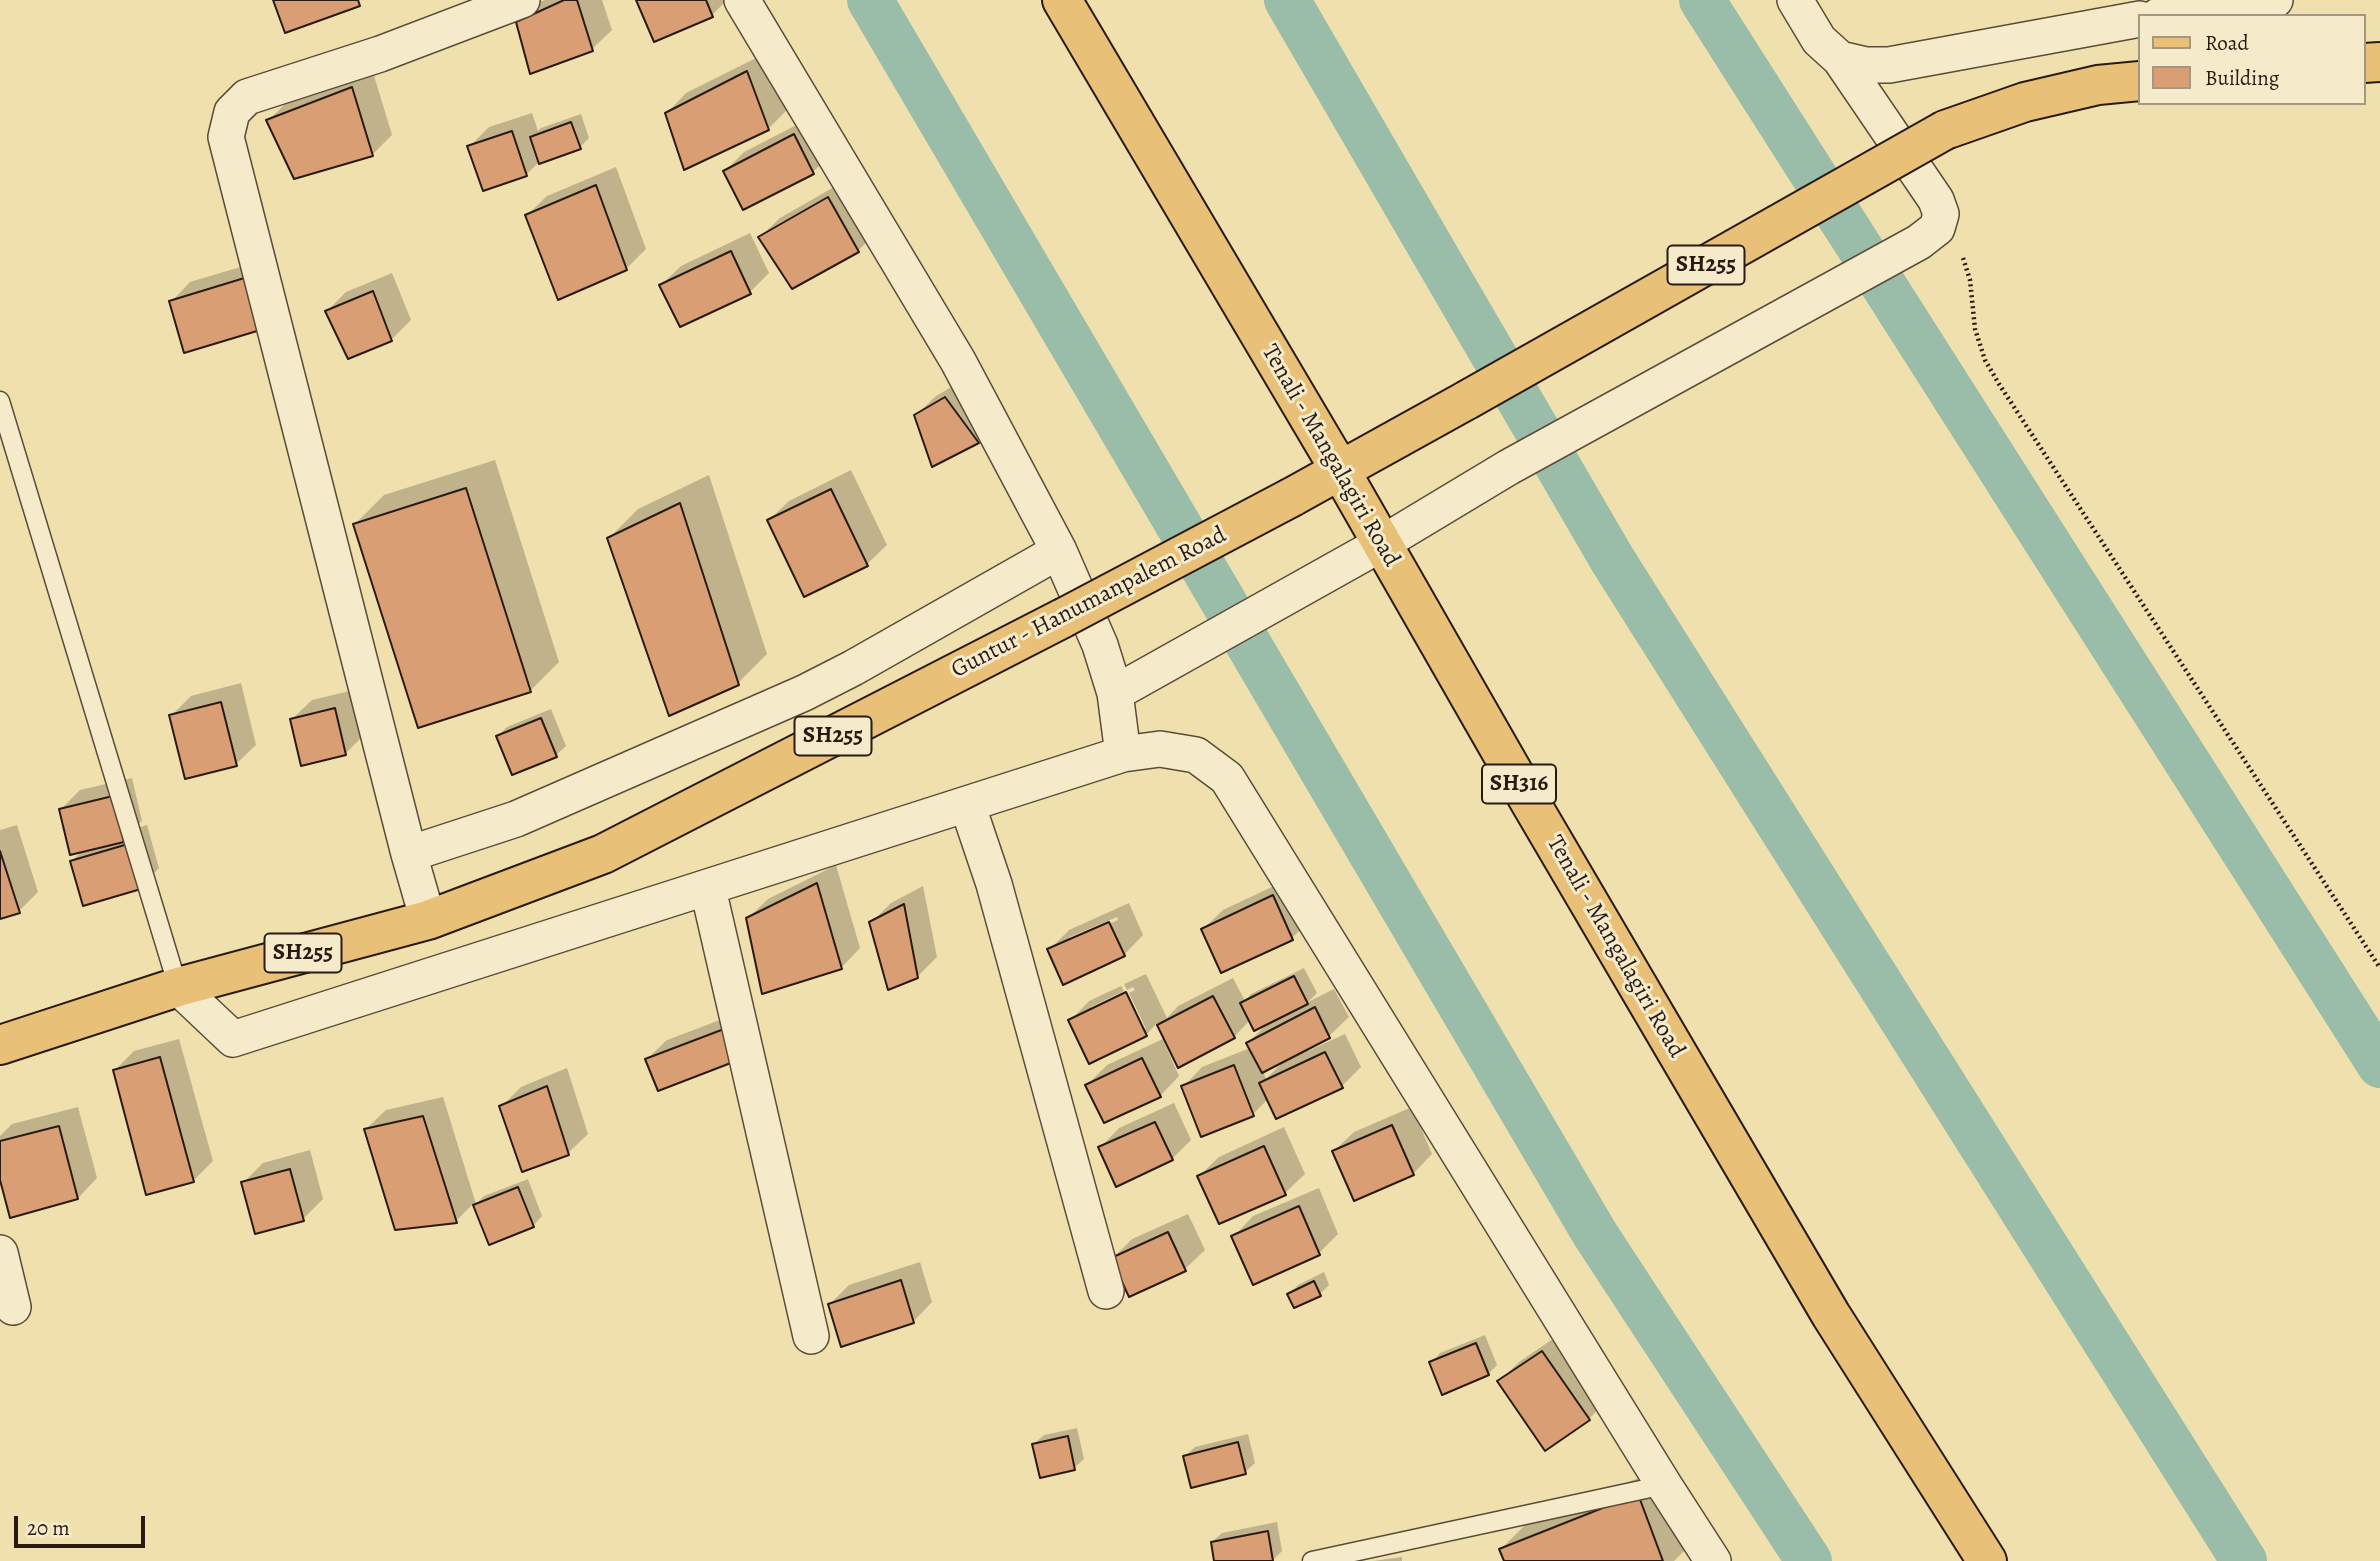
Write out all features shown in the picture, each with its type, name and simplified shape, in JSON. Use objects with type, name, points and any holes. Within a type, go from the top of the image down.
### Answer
[{"type":"main road","name":"Tenali - Mangalagiri Road","points":[[1062,0],[1340,470],[1530,802],[1831,1315],[1987,1561]]},
{"type":"main road","name":"Guntur - Hanumanpalem Road","points":[[0,1045],[178,986],[428,920],[603,854],[1292,497],[1945,130],[2025,102],[2098,85],[2138,81]]},
{"type":"street","points":[[428,920],[226,138],[232,112],[247,97],[380,54],[522,0]]},
{"type":"street","points":[[742,0],[958,361],[1059,551],[1100,645],[1115,693],[1123,754]]},
{"type":"street","points":[[1115,693],[1381,544],[1509,467],[1928,235],[1941,214],[1936,200],[1840,59],[1819,40],[1795,0]]},
{"type":"street","points":[[2172,14],[2275,0]]},
{"type":"street","points":[[1840,59],[1866,65],[1889,65],[2138,19]]},
{"type":"street","points":[[409,854],[516,819],[804,693],[1059,551]]},
{"type":"street","points":[[178,986],[233,1039],[1123,754],[1160,749],[1196,755],[1227,778],[1713,1561]]},
{"type":"street","points":[[967,804],[994,884],[1105,1291]]},
{"type":"street","points":[[708,888],[811,1336]]},
{"type":"street","points":[[0,1253],[13,1307]]},
{"type":"lane","points":[[0,401],[178,986]]},
{"type":"lane","points":[[1312,1561],[1664,1485]]},
{"type":"path","points":[[1928,235],[1963,259],[1970,279],[1975,329],[1985,360],[1999,384],[2380,968]]},
{"type":"building","points":[[273,0],[358,0],[360,6],[285,33]]},
{"type":"building","points":[[564,0],[577,0],[593,51],[530,74],[516,22]]},
{"type":"building","points":[[636,0],[706,0],[713,17],[654,42]]},
{"type":"building","points":[[747,71],[769,130],[684,170],[665,113]]},
{"type":"building","points":[[352,87],[373,156],[294,179],[266,120]]},
{"type":"building","points":[[571,122],[581,149],[539,164],[530,137]]},
{"type":"building","points":[[512,131],[527,176],[483,191],[467,146]]},
{"type":"building","points":[[794,134],[814,174],[743,210],[723,171]]},
{"type":"building","points":[[596,185],[627,270],[558,300],[525,215]]},
{"type":"building","points":[[828,197],[859,252],[792,289],[758,237]]},
{"type":"building","points":[[731,251],[751,294],[680,327],[659,285]]},
{"type":"building","points":[[251,276],[267,328],[184,353],[169,301]]},
{"type":"building","points":[[373,291],[392,341],[348,359],[325,311]]},
{"type":"building","points":[[945,397],[979,443],[932,467],[914,415]]},
{"type":"building","points":[[466,488],[531,692],[418,728],[353,524]]},
{"type":"building","points":[[831,489],[868,566],[804,597],[767,520]]},
{"type":"building","points":[[680,503],[739,685],[669,716],[607,538]]},
{"type":"building","points":[[221,702],[237,766],[185,779],[169,715]]},
{"type":"building","points":[[335,708],[346,755],[301,766],[290,719]]},
{"type":"building","points":[[541,718],[557,757],[512,775],[496,736]]},
{"type":"building","points":[[113,796],[124,842],[70,855],[59,809]]},
{"type":"building","points":[[128,844],[141,889],[83,906],[70,861]]},
{"type":"building","points":[[0,851],[20,913],[0,919]]},
{"type":"building","points":[[817,883],[842,969],[762,994],[746,918]]},
{"type":"building","points":[[1273,895],[1293,940],[1221,973],[1201,929]]},
{"type":"building","points":[[904,904],[918,978],[888,990],[869,922]]},
{"type":"building","points":[[1109,922],[1125,956],[1063,985],[1047,949]]},
{"type":"building","points":[[1294,976],[1308,1004],[1254,1031],[1240,1003]]},
{"type":"building","points":[[1126,992],[1147,1036],[1089,1064],[1068,1020]]},
{"type":"building","points":[[1213,996],[1235,1038],[1178,1068],[1157,1025]]},
{"type":"building","points":[[1315,1007],[1330,1038],[1262,1073],[1246,1043]]},
{"type":"building","points":[[724,1029],[736,1061],[658,1091],[645,1059]]},
{"type":"building","points":[[1325,1052],[1343,1088],[1276,1119],[1259,1083]]},
{"type":"building","points":[[160,1057],[194,1182],[146,1195],[113,1070]]},
{"type":"building","points":[[1142,1058],[1161,1097],[1104,1123],[1085,1085]]},
{"type":"building","points":[[1234,1065],[1254,1116],[1201,1137],[1181,1086]]},
{"type":"building","points":[[547,1086],[569,1155],[522,1172],[499,1106]]},
{"type":"building","points":[[423,1116],[457,1223],[395,1230],[364,1129]]},
{"type":"building","points":[[1155,1122],[1173,1160],[1116,1187],[1098,1147]]},
{"type":"building","points":[[1392,1125],[1414,1175],[1354,1201],[1332,1151]]},
{"type":"building","points":[[59,1126],[78,1199],[10,1218],[0,1180],[0,1141]]},
{"type":"building","points":[[1264,1146],[1286,1195],[1219,1224],[1197,1176]]},
{"type":"building","points":[[290,1169],[304,1221],[255,1234],[241,1182]]},
{"type":"building","points":[[518,1187],[534,1227],[489,1245],[473,1205]]},
{"type":"building","points":[[1299,1206],[1320,1255],[1253,1285],[1231,1236]]},
{"type":"building","points":[[1168,1232],[1186,1271],[1129,1297],[1111,1258]]},
{"type":"building","points":[[901,1280],[914,1323],[841,1347],[828,1304]]},
{"type":"building","points":[[1314,1281],[1321,1296],[1294,1308],[1287,1294]]},
{"type":"building","points":[[1476,1343],[1489,1375],[1442,1395],[1429,1362]]},
{"type":"building","points":[[1542,1351],[1590,1420],[1545,1451],[1497,1381]]},
{"type":"building","points":[[1068,1436],[1075,1470],[1040,1478],[1032,1444]]},
{"type":"building","points":[[1238,1442],[1246,1474],[1191,1488],[1183,1456]]},
{"type":"building","points":[[1638,1494],[1663,1561],[1504,1561],[1499,1549]]},
{"type":"building","points":[[1268,1531],[1273,1561],[1214,1561],[1211,1542]]},
{"type":"waterway","points":[[870,0],[1595,1234],[1809,1561]]},
{"type":"waterway","points":[[1287,0],[1612,559],[2244,1561]]},
{"type":"waterway","points":[[1702,0],[2380,1065]]}]
